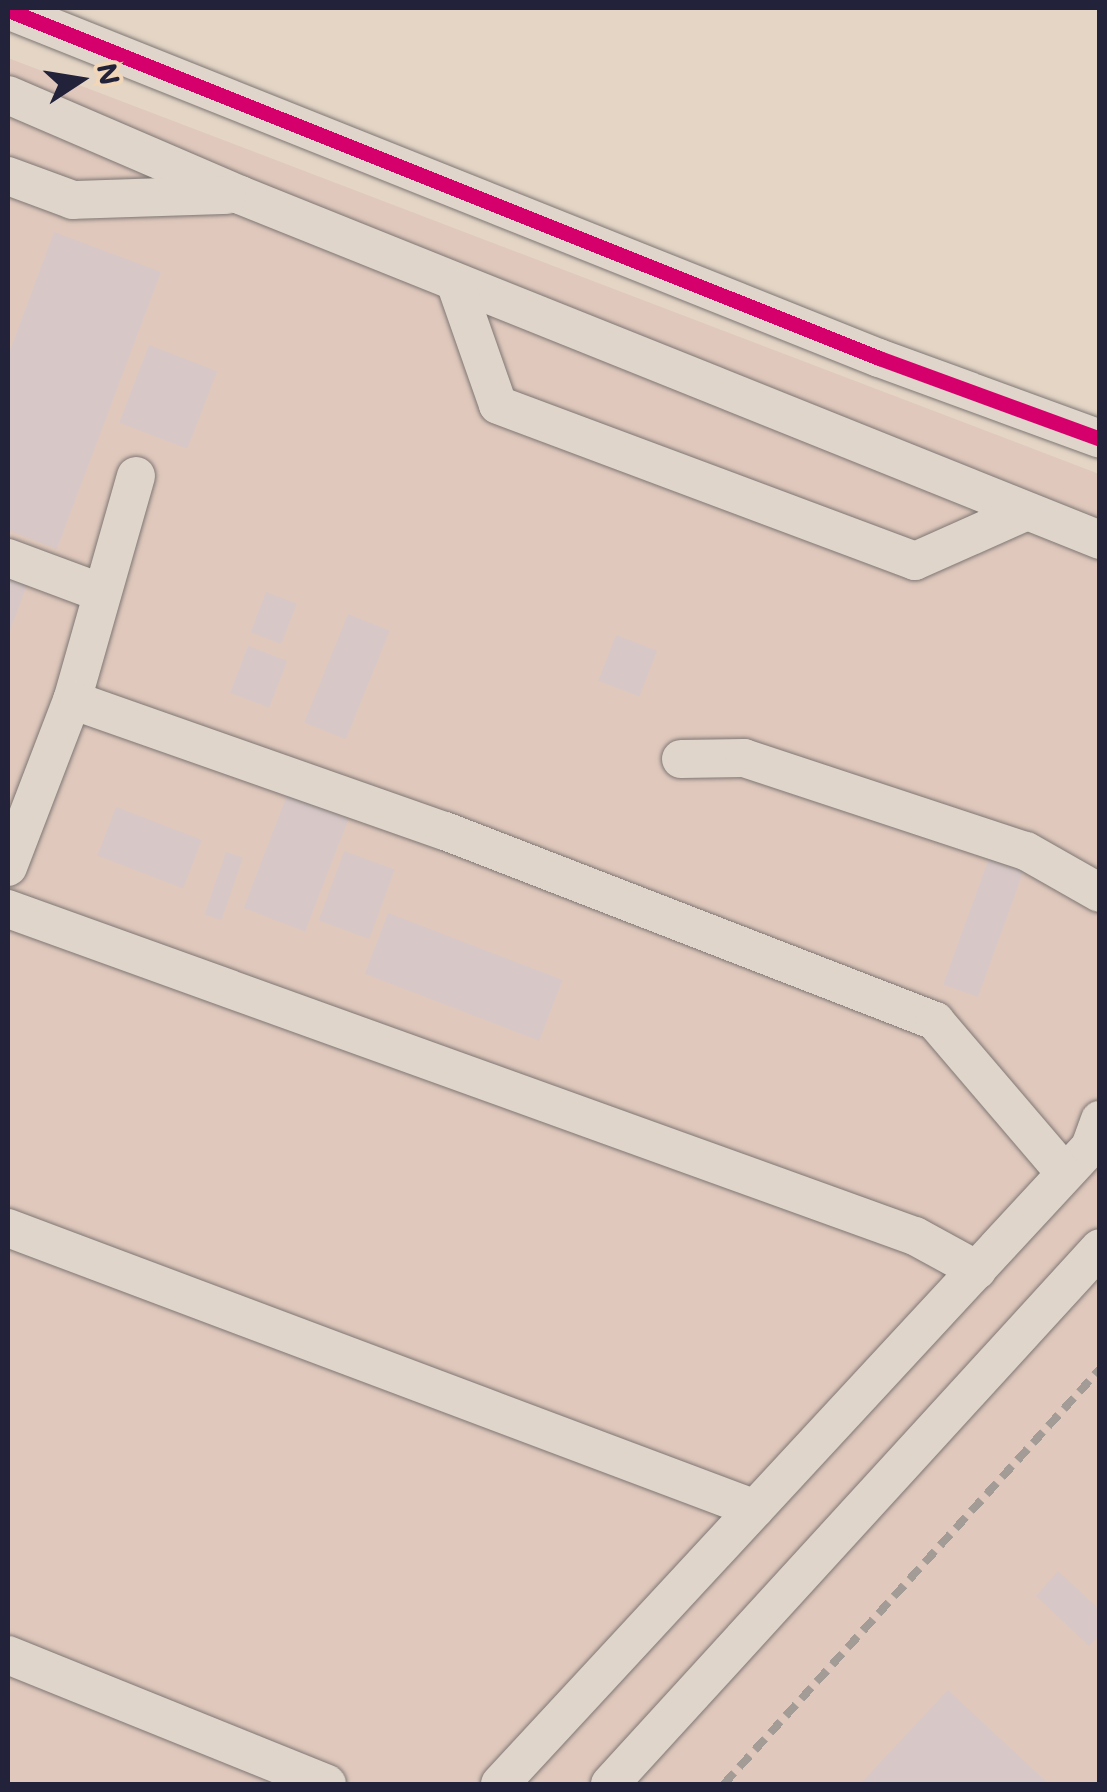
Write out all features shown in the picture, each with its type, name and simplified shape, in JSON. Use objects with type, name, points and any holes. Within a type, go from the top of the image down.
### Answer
[{"type":"street","points":[[8,10],[878,358],[1100,439]]},
{"type":"street","points":[[8,95],[240,196],[1100,540]]},
{"type":"street","points":[[8,176],[73,200],[240,196]]},
{"type":"street","points":[[455,282],[498,405],[915,561],[1025,512]]},
{"type":"street","points":[[8,867],[72,700],[136,476]]},
{"type":"street","points":[[8,558],[102,593]]},
{"type":"street","points":[[72,700],[445,831],[935,1021],[1065,1174]]},
{"type":"street","points":[[681,758],[744,758],[1026,852],[1100,893]]},
{"type":"street","points":[[8,910],[915,1236],[977,1270]]},
{"type":"street","points":[[500,1784],[1090,1147],[1100,1120]]},
{"type":"street","points":[[8,1228],[755,1510]]},
{"type":"street","points":[[610,1784],[1100,1248]]},
{"type":"street","points":[[8,1655],[327,1784]]},
{"type":"shaded area","points":[[8,58],[1099,474],[1099,1784],[8,1784]]},
{"type":"building","points":[[54,232],[161,272],[57,549],[8,530],[8,356]]},
{"type":"building","points":[[149,345],[217,371],[187,449],[119,422]]},
{"type":"building","points":[[8,577],[27,585],[8,636]]},
{"type":"building","points":[[266,592],[297,604],[281,644],[251,632]]},
{"type":"building","points":[[348,614],[390,631],[346,739],[304,722]]},
{"type":"building","points":[[616,635],[657,651],[640,697],[598,681]]},
{"type":"building","points":[[248,646],[287,661],[269,708],[230,693]]},
{"type":"building","points":[[287,795],[349,819],[305,932],[244,908]]},
{"type":"building","points":[[116,807],[202,840],[183,889],[97,856]]},
{"type":"building","points":[[992,850],[1027,863],[978,997],[943,984]]},
{"type":"building","points":[[344,851],[395,869],[369,939],[319,921]]},
{"type":"building","points":[[226,852],[243,858],[222,920],[205,914]]},
{"type":"building","points":[[388,913],[563,980],[539,1041],[365,974]]},
{"type":"building","points":[[1058,1571],[1100,1610],[1100,1634],[1089,1646],[1036,1596]]},
{"type":"building","points":[[948,1690],[1049,1784],[860,1784]]},
{"type":"railway","points":[[724,1784],[1100,1369]]},
{"type":"cycle path","points":[[8,10],[879,358],[1100,439]]}]
